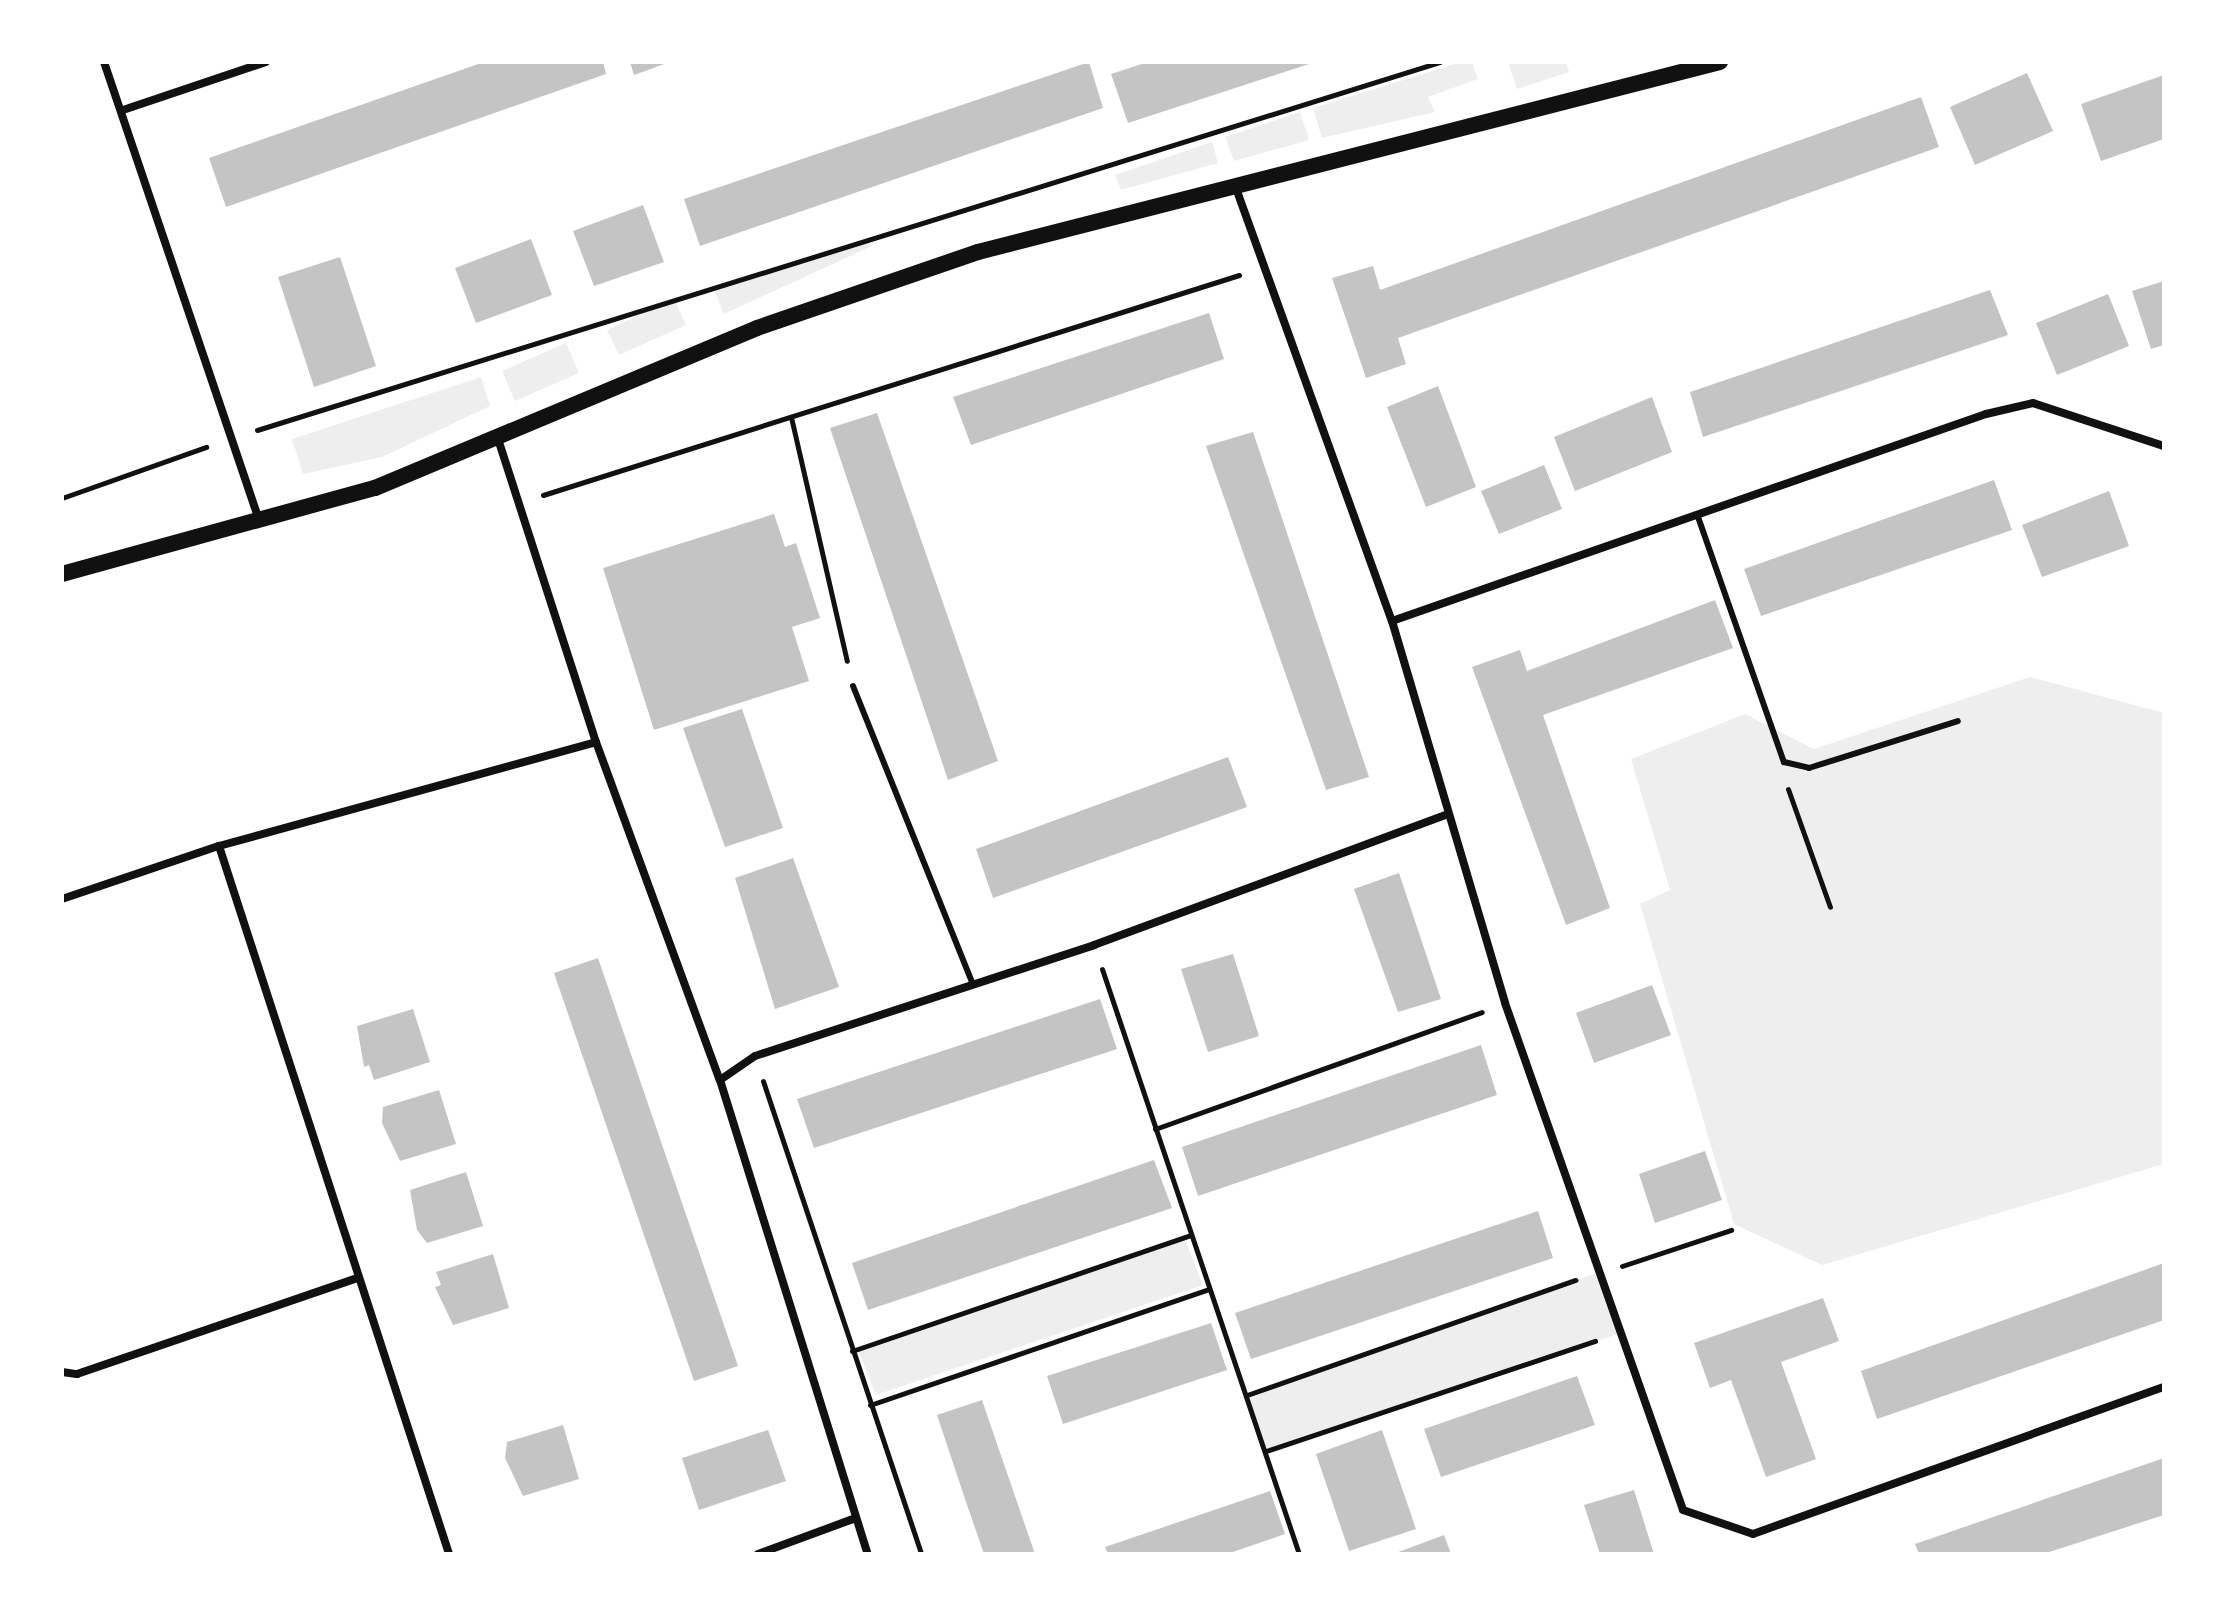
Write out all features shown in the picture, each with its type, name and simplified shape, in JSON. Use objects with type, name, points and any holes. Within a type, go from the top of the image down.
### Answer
[{"type":"main road","points":[[62,574],[375,488],[499,442],[757,328],[978,252],[1237,191],[1720,62]]},
{"type":"street","points":[[104,62],[123,110],[259,519]]},
{"type":"street","points":[[123,110],[266,62]]},
{"type":"street","points":[[1237,191],[1392,621],[1445,815],[1505,1003],[1683,1510],[1753,1534],[2164,1387]]},
{"type":"street","points":[[1392,621],[1697,514],[2033,403],[2164,446]]},
{"type":"street","points":[[499,442],[596,742],[720,1080],[853,1519],[868,1554]]},
{"type":"street","points":[[62,899],[219,846],[596,742]]},
{"type":"street","points":[[720,1080],[755,1056],[1094,945],[1445,815]]},
{"type":"street","points":[[219,846],[449,1554]]},
{"type":"street","points":[[62,1372],[77,1374],[357,1278]]},
{"type":"street","points":[[758,1554],[853,1519]]},
{"type":"lane","points":[[1697,514],[1776,754],[1809,768],[1958,721]]},
{"type":"lane","points":[[853,686],[973,985]]},
{"type":"path","points":[[62,498],[232,439],[1440,62]]},
{"type":"path","points":[[519,503],[1263,268]]},
{"type":"path","points":[[791,417],[853,686]]},
{"type":"path","points":[[1776,754],[1830,907]]},
{"type":"path","points":[[1094,945],[1299,1554]]},
{"type":"path","points":[[1155,1129],[1505,1003]]},
{"type":"path","points":[[755,1056],[921,1554]]},
{"type":"path","points":[[1247,1395],[1600,1272],[1731,1230]]},
{"type":"path","points":[[852,1351],[1190,1235]]},
{"type":"path","points":[[870,1405],[1209,1289]]},
{"type":"path","points":[[1266,1451],[1621,1333]]},
{"type":"shaded area","points":[[1461,62],[1472,62],[1478,79],[1428,97],[1435,112],[1322,138],[1313,108]]},
{"type":"shaded area","points":[[1508,62],[1566,62],[1569,72],[1517,89]]},
{"type":"shaded area","points":[[1300,112],[1309,140],[1234,161],[1225,137]]},
{"type":"shaded area","points":[[1212,142],[1218,163],[1121,190],[1115,175]]},
{"type":"shaded area","points":[[867,239],[872,246],[724,314],[713,287]]},
{"type":"shaded area","points":[[674,299],[686,325],[619,355],[607,330]]},
{"type":"shaded area","points":[[566,343],[579,373],[515,401],[502,371]]},
{"type":"shaded area","points":[[481,377],[490,406],[382,457],[303,474],[292,439]]},
{"type":"shaded area","points":[[2030,677],[2164,713],[2164,1164],[1822,1265],[1734,1224],[1640,904],[1670,890],[1631,759],[1745,714],[1814,749]]},
{"type":"shaded area","points":[[1185,1240],[1203,1285],[876,1395],[859,1352]]},
{"type":"shaded area","points":[[1600,1272],[1621,1333],[1266,1451],[1247,1395]]},
{"type":"building","points":[[484,62],[603,62],[606,74],[226,207],[209,158]]},
{"type":"building","points":[[630,62],[670,62],[634,75]]},
{"type":"building","points":[[1089,62],[1103,108],[700,246],[684,199]]},
{"type":"building","points":[[1148,62],[1312,63],[1128,123],[1111,74]]},
{"type":"building","points":[[2027,73],[2053,131],[1975,165],[1950,107]]},
{"type":"building","points":[[2164,75],[2164,139],[2101,161],[2081,104]]},
{"type":"building","points":[[1921,97],[1939,147],[1398,338],[1406,364],[1366,378],[1332,278],[1373,266],[1380,290]]},
{"type":"building","points":[[643,205],[664,262],[594,286],[573,231]]},
{"type":"building","points":[[531,239],[552,295],[476,323],[455,268]]},
{"type":"building","points":[[340,257],[376,366],[314,387],[278,277]]},
{"type":"building","points":[[2164,281],[2164,345],[2151,349],[2132,291]]},
{"type":"building","points":[[1990,290],[2008,335],[1703,437],[1690,392]]},
{"type":"building","points":[[2108,294],[2129,346],[2057,375],[2036,323]]},
{"type":"building","points":[[1209,313],[1224,359],[971,445],[953,397]]},
{"type":"building","points":[[1438,386],[1476,487],[1426,507],[1387,407]]},
{"type":"building","points":[[1652,397],[1672,452],[1575,491],[1554,437]]},
{"type":"building","points":[[877,413],[998,761],[948,780],[830,428]]},
{"type":"building","points":[[1253,432],[1369,777],[1326,790],[1206,446]]},
{"type":"building","points":[[1544,465],[1562,509],[1499,534],[1481,491]]},
{"type":"building","points":[[1994,480],[2012,530],[1761,616],[1744,569]]},
{"type":"building","points":[[2109,491],[2129,546],[2042,577],[2022,525]]},
{"type":"building","points":[[774,514],[785,547],[796,543],[820,618],[792,627],[809,681],[654,730],[603,568]]},
{"type":"building","points":[[1715,600],[1733,648],[1543,715],[1610,908],[1566,925],[1472,667],[1520,650],[1527,671]]},
{"type":"building","points":[[742,709],[783,828],[725,847],[683,728]]},
{"type":"building","points":[[1228,757],[1247,807],[993,898],[976,849]]},
{"type":"building","points":[[793,858],[839,987],[775,1009],[735,878]]},
{"type":"building","points":[[1399,873],[1441,999],[1398,1012],[1354,889]]},
{"type":"building","points":[[1233,954],[1259,1036],[1208,1052],[1181,969]]},
{"type":"building","points":[[598,958],[738,1366],[694,1381],[554,973]]},
{"type":"building","points":[[1652,985],[1671,1035],[1594,1063],[1576,1013]]},
{"type":"building","points":[[1100,999],[1117,1049],[814,1148],[797,1099]]},
{"type":"building","points":[[413,1009],[430,1062],[374,1080],[369,1065],[364,1067],[357,1026]]},
{"type":"building","points":[[1481,1045],[1497,1095],[1198,1196],[1182,1147]]},
{"type":"building","points":[[439,1090],[456,1144],[400,1161],[382,1123],[383,1107]]},
{"type":"building","points":[[1705,1151],[1722,1200],[1655,1223],[1639,1174]]},
{"type":"building","points":[[1154,1160],[1172,1208],[868,1310],[852,1263]]},
{"type":"building","points":[[466,1172],[483,1226],[427,1243],[417,1230],[410,1190]]},
{"type":"building","points":[[1538,1211],[1553,1258],[1251,1359],[1235,1313]]},
{"type":"building","points":[[493,1254],[509,1308],[453,1325],[435,1287],[441,1285],[436,1272]]},
{"type":"building","points":[[2164,1263],[2164,1320],[1877,1419],[1861,1371]]},
{"type":"building","points":[[1823,1298],[1839,1341],[1781,1362],[1816,1459],[1766,1477],[1731,1380],[1710,1388],[1694,1343]]},
{"type":"building","points":[[1211,1323],[1227,1370],[1063,1424],[1047,1376]]},
{"type":"building","points":[[1577,1376],[1595,1425],[1441,1477],[1424,1429]]},
{"type":"building","points":[[982,1400],[1035,1554],[984,1554],[965,1499],[937,1415]]},
{"type":"building","points":[[563,1425],[579,1479],[523,1496],[505,1458],[507,1442]]},
{"type":"building","points":[[768,1430],[786,1481],[699,1510],[682,1458]]},
{"type":"building","points":[[1382,1430],[1416,1529],[1349,1551],[1316,1454]]},
{"type":"building","points":[[2164,1458],[2164,1515],[2043,1554],[1919,1554],[1915,1544]]},
{"type":"building","points":[[1634,1490],[1654,1554],[1600,1554],[1584,1505]]},
{"type":"building","points":[[1270,1491],[1285,1534],[1227,1554],[1108,1554],[1105,1547]]},
{"type":"building","points":[[1444,1535],[1451,1554],[1393,1554]]}]
